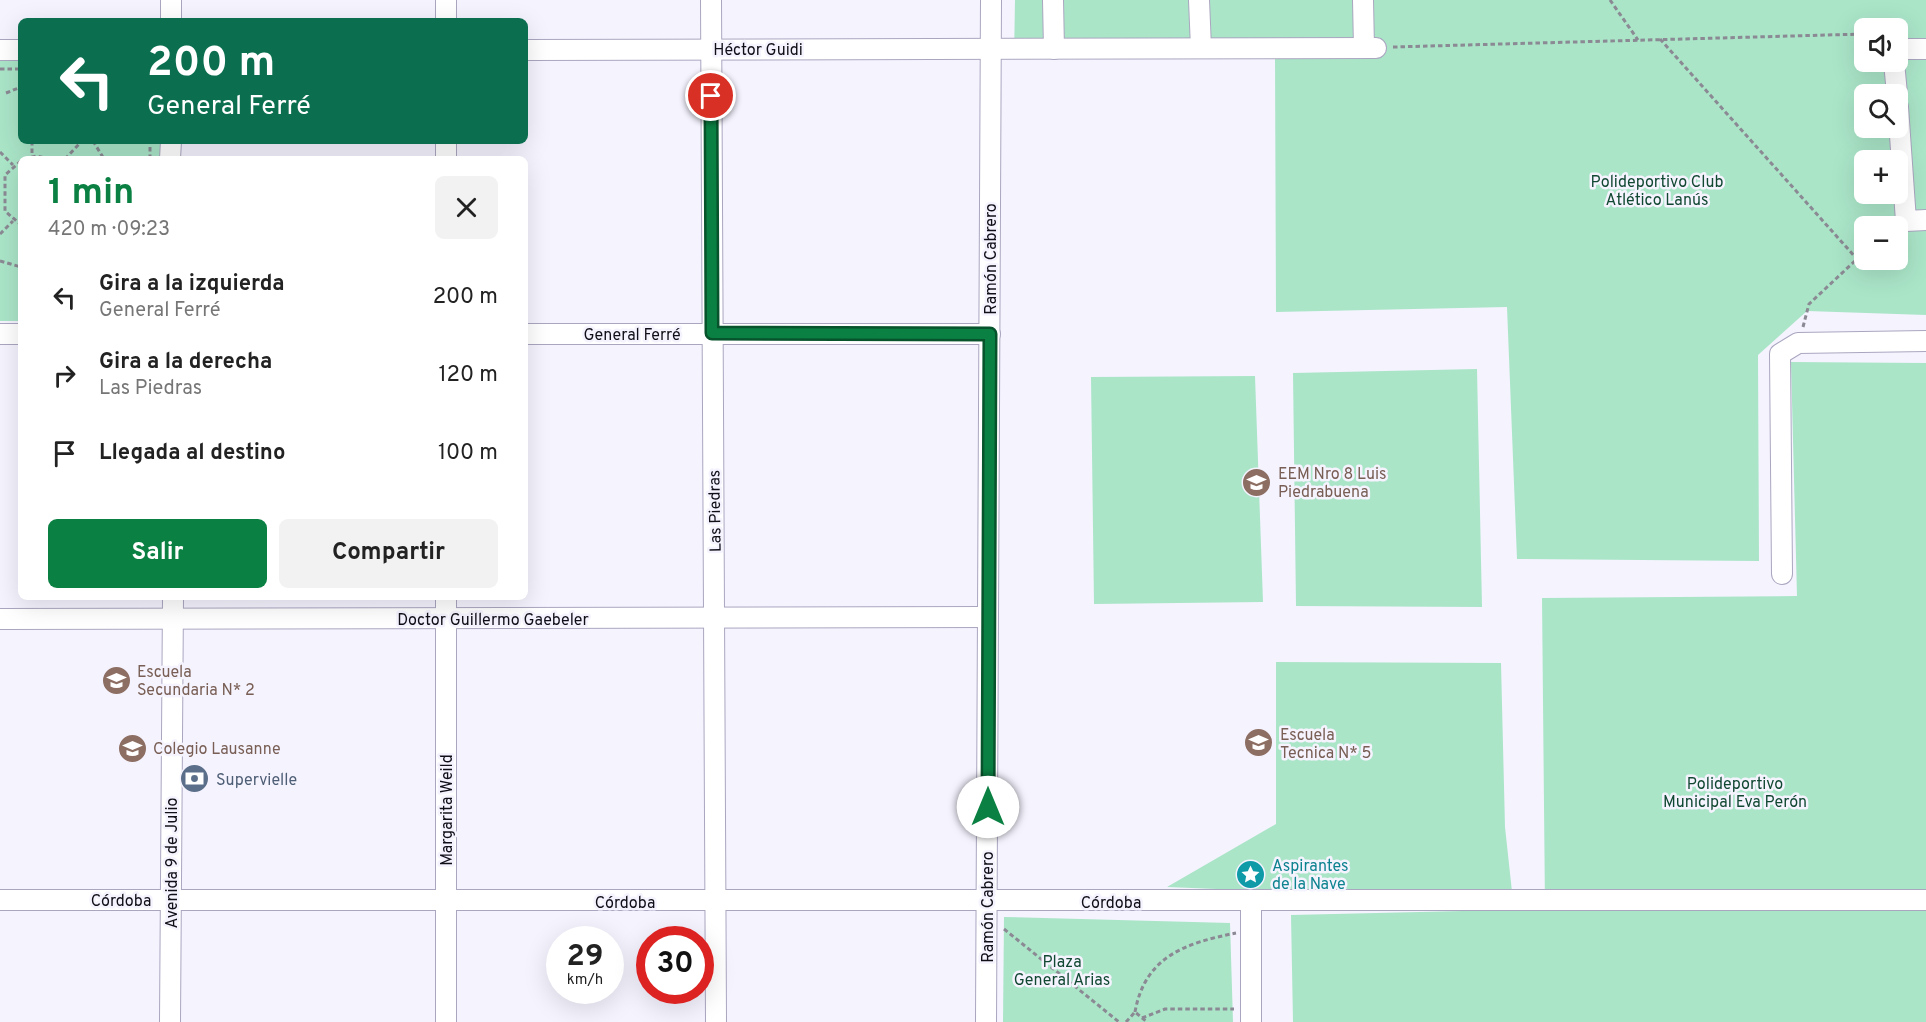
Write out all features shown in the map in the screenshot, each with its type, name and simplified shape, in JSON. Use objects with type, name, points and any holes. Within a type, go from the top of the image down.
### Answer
[{"type":"street","points":[[171,0],[171,18]]},
{"type":"street","points":[[446,0],[446,18]]},
{"type":"street","name":"Las Piedras","points":[[711,0],[716,619],[716,1022]]},
{"type":"street","name":"Ramón Cabrero","points":[[986,1022],[991,0]]},
{"type":"street","points":[[1053,0],[1054,43]]},
{"type":"street","points":[[1199,0],[1201,48]]},
{"type":"street","points":[[1363,0],[1370,48]]},
{"type":"street","name":"Héctor Guidi","points":[[528,50],[991,43],[1201,48],[1370,48]]},
{"type":"street","points":[[1908,49],[1926,49]]},
{"type":"street","points":[[0,50],[18,50]]},
{"type":"street","points":[[1900,138],[1906,220],[1926,220]]},
{"type":"street","points":[[0,334],[18,334]]},
{"type":"street","name":"General Ferré","points":[[528,334],[990,334]]},
{"type":"street","points":[[1782,574],[1778,363],[1780,354],[1798,343],[1926,341]]},
{"type":"street","name":"Avenida 9 de Julio","points":[[170,1022],[173,600]]},
{"type":"street","name":"Margarita Weild","points":[[446,600],[446,1022]]},
{"type":"street","name":"Doctor Guillermo Gaebeler","points":[[0,619],[987,617]]},
{"type":"street","name":"Córdoba","points":[[0,900],[717,902],[988,909],[1251,902],[1926,900]]},
{"type":"street","points":[[1251,902],[1251,1016]]},
{"type":"path","points":[[1610,0],[1638,40]]},
{"type":"path","points":[[1370,48],[1854,34]]},
{"type":"path","points":[[1660,39],[1854,256]]},
{"type":"path","points":[[0,69],[18,69]]},
{"type":"path","points":[[6,93],[18,88]]},
{"type":"path","points":[[67,156],[79,144]]},
{"type":"path","points":[[0,152],[14,165]]},
{"type":"path","points":[[18,162],[5,175],[6,211],[13,221],[18,224]]},
{"type":"path","points":[[0,191],[6,191]]},
{"type":"path","points":[[0,234],[13,221]]},
{"type":"path","points":[[0,261],[18,266]]},
{"type":"path","points":[[1798,343],[1809,304],[1854,262]]},
{"type":"path","points":[[988,909],[1119,1022]]},
{"type":"path","points":[[1126,1022],[1135,1012],[1142,987],[1149,975],[1174,952],[1204,939],[1251,930]]},
{"type":"path","points":[[1142,1018],[1165,1009],[1251,1016]]},
{"type":"path","points":[[1135,1012],[1147,1022]]},
{"type":"green space","name":"Polideportivo Club Atlético Lanús","points":[[1015,0],[1926,0],[1926,315],[1807,311],[1758,355],[1759,561],[1517,559],[1507,307],[1276,312],[1275,57],[1014,59]]},
{"type":"green space","points":[[0,59],[18,59],[18,144],[164,144],[164,156],[18,156],[18,321],[0,321]]},
{"type":"green space","name":"Polideportivo Municipal Eva Perón","points":[[1791,362],[1926,363],[1926,1022],[1293,1022],[1291,915],[1545,909],[1542,598],[1797,596]]},
{"type":"green space","points":[[1477,369],[1482,607],[1296,606],[1293,373]]},
{"type":"green space","points":[[1255,376],[1263,602],[1094,604],[1091,377]]},
{"type":"green space","points":[[1276,662],[1501,663],[1505,827],[1513,901],[1167,887],[1276,824]]},
{"type":"green space","name":"Plaza General Arias","points":[[1004,917],[1230,923],[1233,1022],[1003,1022]]},
{"type":"place","name":"EEM Nro 8 Luis Piedrabuena","points":[[1257,482]]},
{"type":"place","name":"Escuela Secundaria N* 2","points":[[116,680]]},
{"type":"place","name":"Escuela Tecnica N* 5","points":[[1259,743]]},
{"type":"place","name":"Colegio Lausanne","points":[[132,748]]},
{"type":"place","name":"Supervielle","points":[[195,779]]},
{"type":"place","name":"Aspirantes de la Nave","points":[[1251,874]]},
{"type":"route","points":[[711,96],[712,333],[990,334],[987,617],[988,807]]}]
